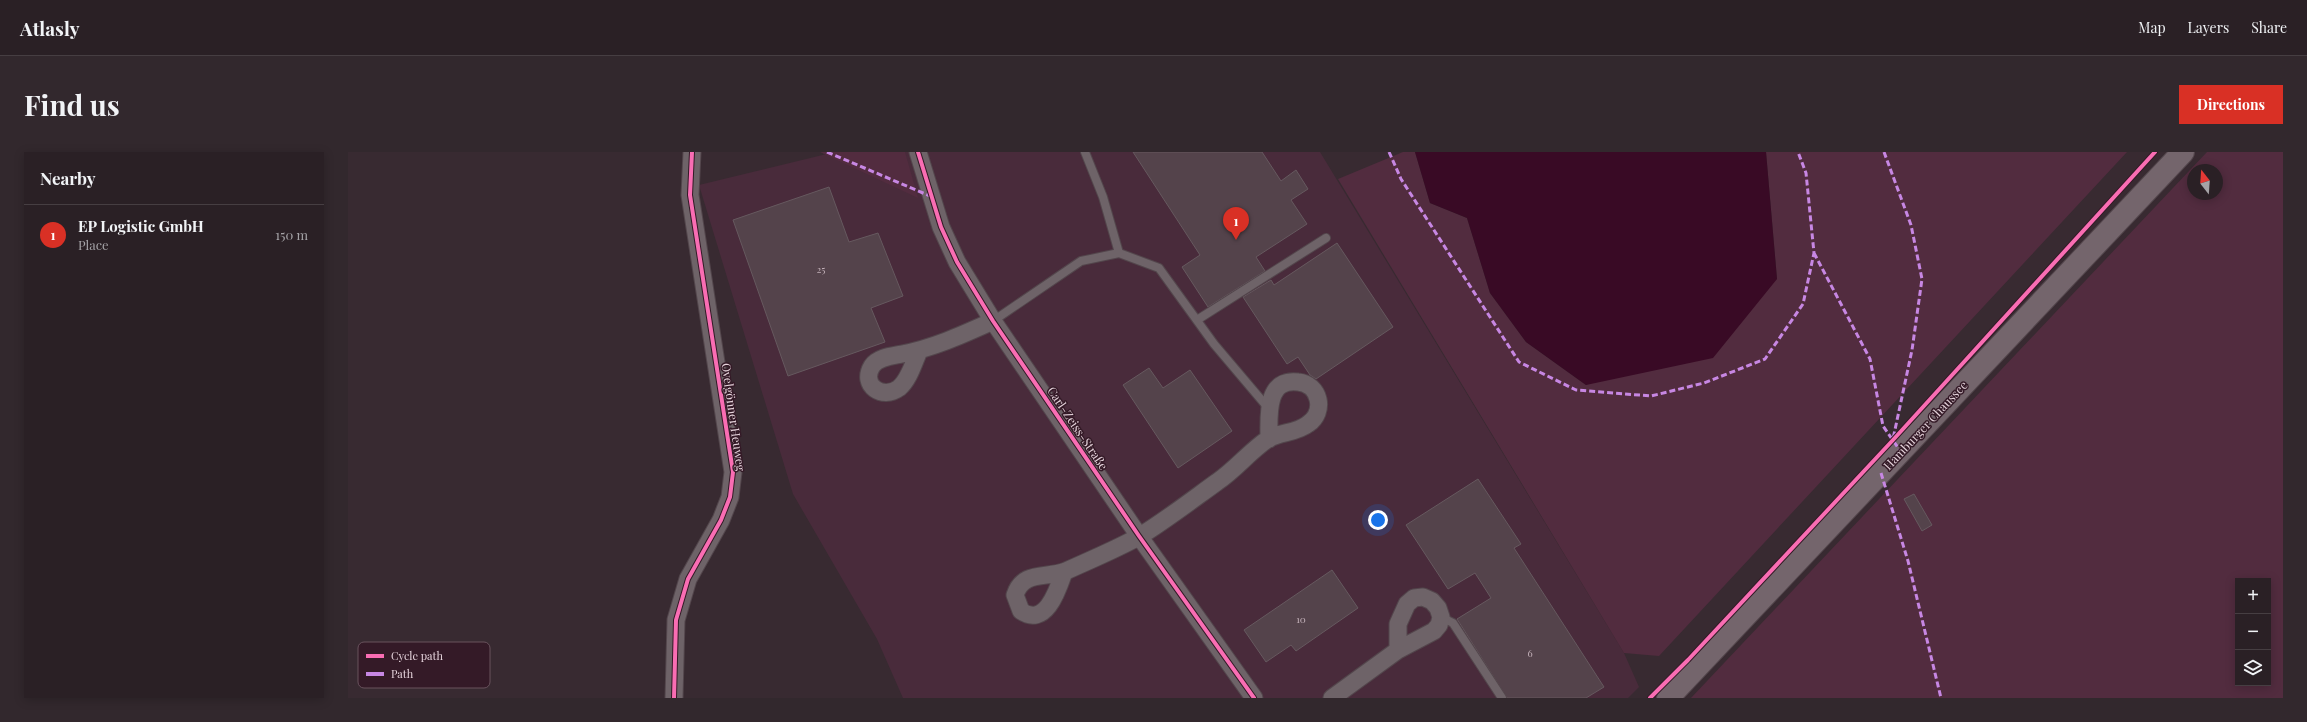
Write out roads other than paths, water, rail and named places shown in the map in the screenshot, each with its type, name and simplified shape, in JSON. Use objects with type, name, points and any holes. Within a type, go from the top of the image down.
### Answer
[{"type":"main road","name":"Hamburger Chaussee","points":[[1668,698],[2183,152]]},
{"type":"street","name":"Ovelgönner Heuweg","points":[[674,698],[676,620],[688,579],[721,520],[730,497],[733,472],[690,195],[692,152]]},
{"type":"street","name":"Carl-Zeiss-Straße","points":[[918,152],[948,245],[993,321],[1139,536],[1254,698]]},
{"type":"street","points":[[919,351],[993,321]]},
{"type":"street","points":[[1064,572],[1139,536],[1219,481],[1269,439],[1307,425],[1316,417],[1320,408],[1319,400],[1315,392],[1303,382],[1284,383],[1275,389],[1269,410],[1269,439]]},
{"type":"street","points":[[1332,698],[1398,650],[1434,631],[1439,625],[1441,617],[1438,608],[1432,601],[1423,598],[1414,598],[1407,604],[1398,624],[1398,650]]},
{"type":"lane","points":[[1085,152],[1103,196],[1119,253]]},
{"type":"lane","points":[[1197,320],[1326,238]]},
{"type":"lane","points":[[993,321],[1081,261],[1119,253],[1159,268],[1214,344],[1269,410]]},
{"type":"lane","points":[[1441,617],[1453,623],[1502,698]]},
{"type":"place","name":"EP Logistic GmbH","points":[[1236,240]]}]
